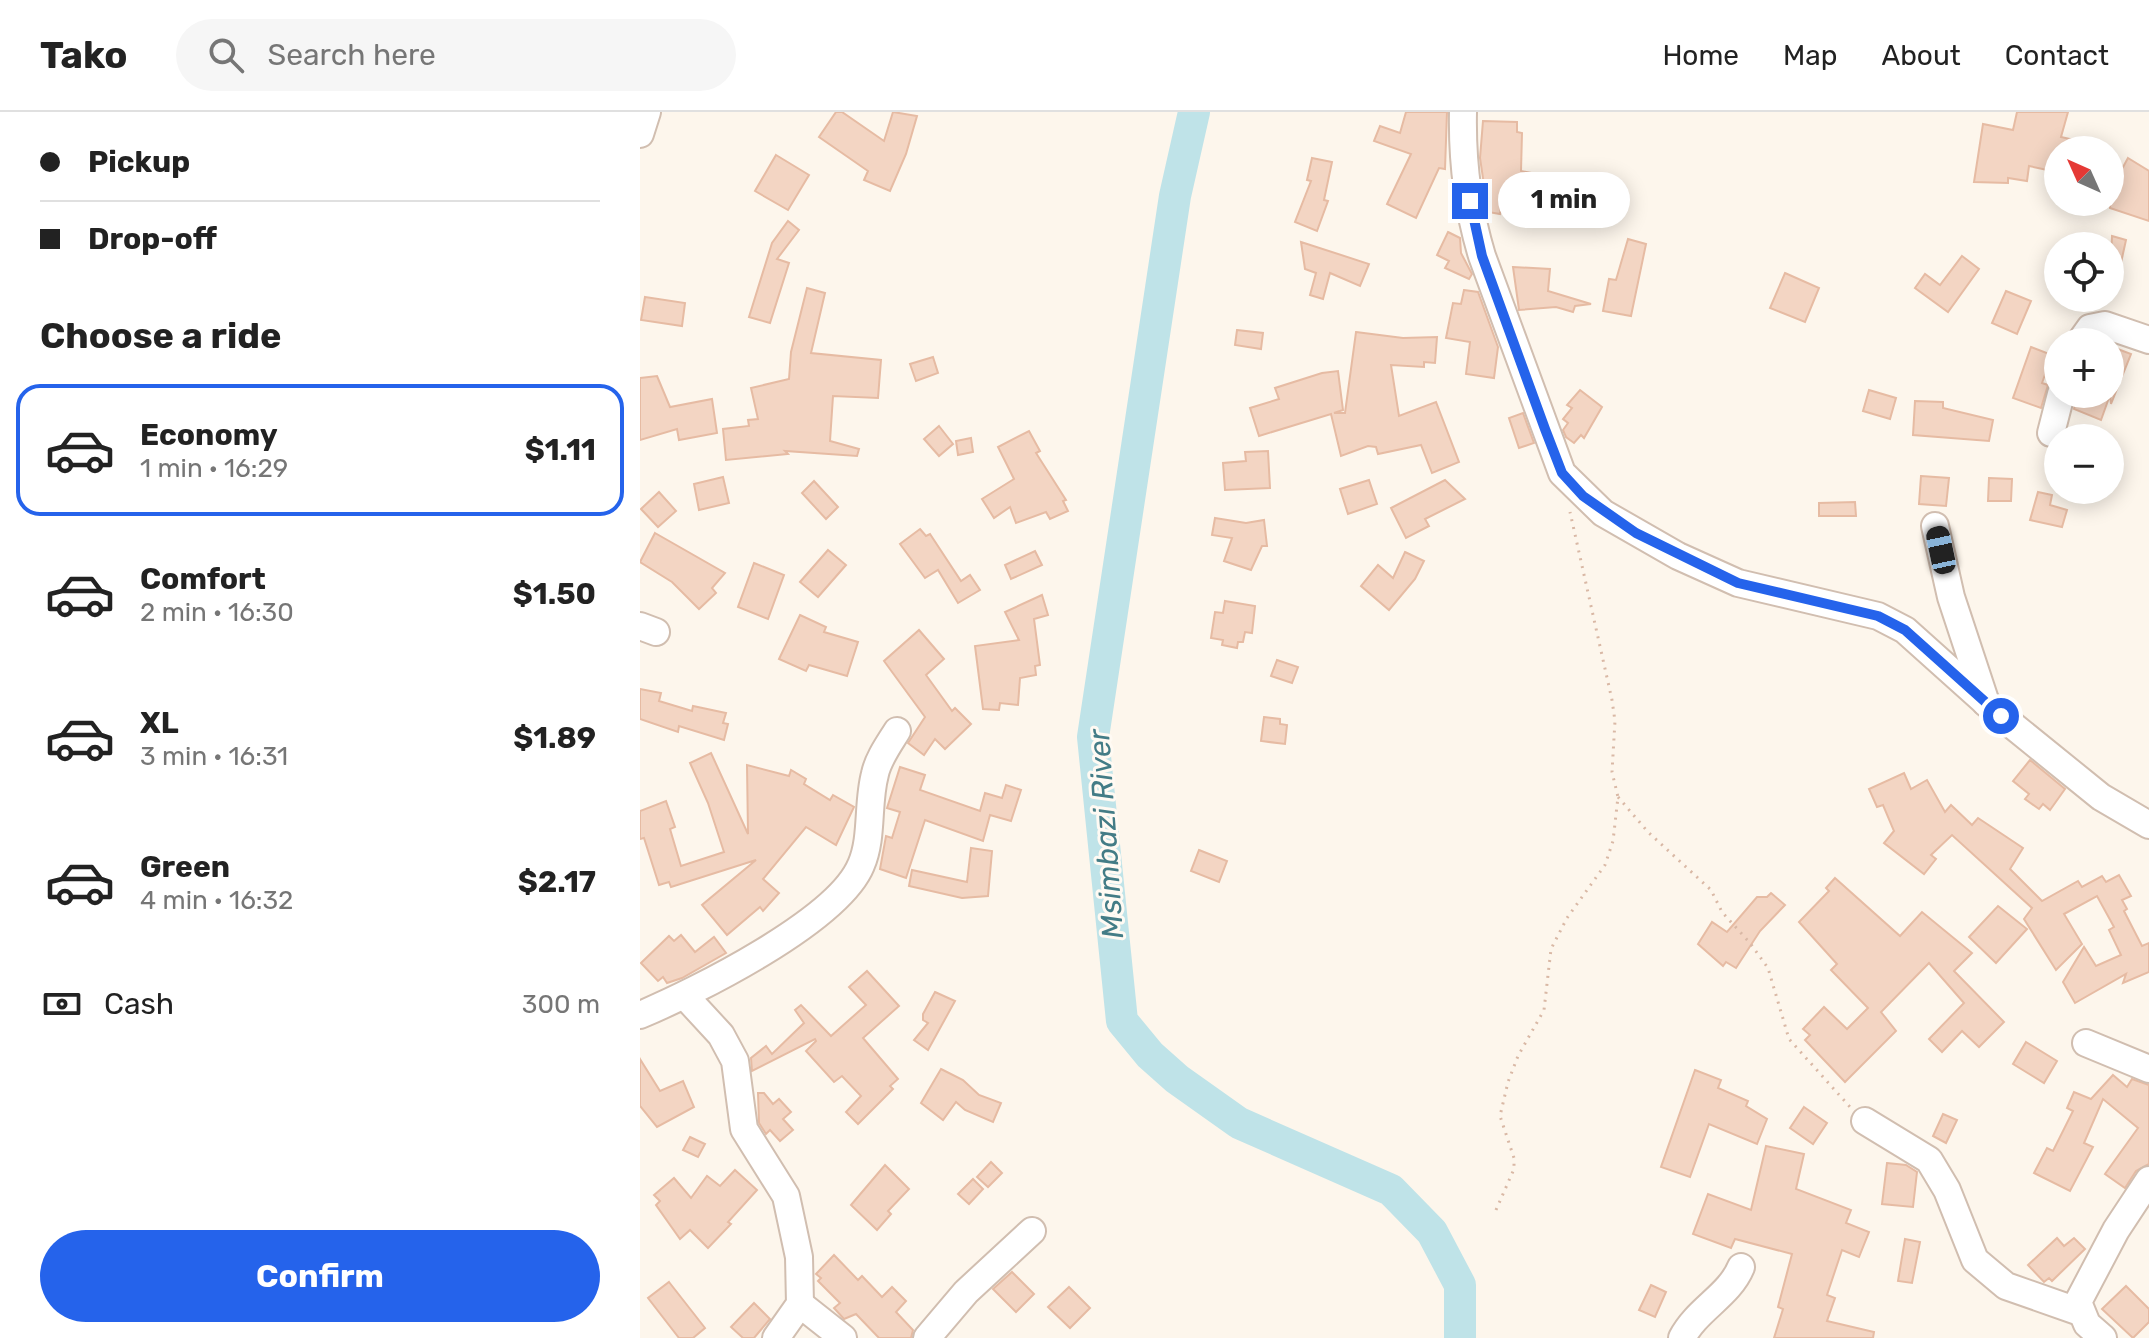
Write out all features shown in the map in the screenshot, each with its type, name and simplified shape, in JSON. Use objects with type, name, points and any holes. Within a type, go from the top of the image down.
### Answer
[{"type":"street","points":[[640,134],[647,112]]},
{"type":"street","points":[[1463,112],[1462,148],[1474,228],[1562,473],[1603,513],[1690,561],[1738,583],[1878,616],[1905,630],[1986,703],[2101,797],[2149,825]]},
{"type":"street","points":[[2090,328],[2105,325],[2114,328]]},
{"type":"street","points":[[2124,331],[2149,340]]},
{"type":"street","points":[[1935,526],[1951,597],[1986,703]]},
{"type":"street","points":[[640,1015],[685,996],[798,931],[856,876],[865,851],[875,774],[897,731]]},
{"type":"street","points":[[685,996],[721,1035],[735,1061],[744,1129],[786,1196],[799,1257],[800,1304],[776,1338]]},
{"type":"street","points":[[2086,1043],[2149,1069]]},
{"type":"street","points":[[1865,1121],[1929,1160],[1947,1190],[1975,1260],[2006,1286],[2080,1312],[2103,1338]]},
{"type":"street","points":[[2080,1312],[2078,1302],[2085,1288],[2149,1180]]},
{"type":"street","points":[[927,1338],[966,1292],[1032,1231]]},
{"type":"street","points":[[1682,1338],[1708,1305],[1735,1284],[1741,1267]]},
{"type":"street","points":[[800,1304],[843,1338]]},
{"type":"path","points":[[1496,1210],[1514,1169],[1514,1158],[1500,1116],[1508,1082],[1518,1056],[1544,1010],[1551,949],[1567,918],[1605,865],[1613,841],[1618,797],[1612,772],[1615,721],[1612,700],[1603,673],[1595,612],[1562,473]]},
{"type":"path","points":[[1618,797],[1648,832],[1711,890],[1722,912],[1768,968],[1789,1039],[1865,1121]]},
{"type":"building","points":[[836,112],[842,112],[884,141],[893,112],[917,116],[906,154],[890,191],[864,180],[868,171],[819,137]]},
{"type":"building","points":[[1406,112],[1447,112],[1445,169],[1439,168],[1416,218],[1387,204],[1411,154],[1374,141],[1380,126],[1400,133]]},
{"type":"building","points":[[2017,112],[2068,112],[2061,136],[2044,136],[2044,169],[2029,166],[2027,181],[2008,178],[2008,183],[1974,182],[1983,124],[2013,130]]},
{"type":"building","points":[[1483,121],[1517,122],[1517,132],[1522,133],[1521,171],[1557,178],[1550,206],[1568,210],[1565,223],[1536,217],[1537,210],[1513,206],[1518,177],[1507,200],[1502,200],[1500,214],[1488,212],[1480,158]]},
{"type":"building","points":[[776,155],[809,175],[788,210],[755,191]]},
{"type":"building","points":[[1312,158],[1332,162],[1324,200],[1328,201],[1317,231],[1295,222],[1311,181],[1307,180]]},
{"type":"building","points":[[2128,158],[2149,171],[2149,221],[2124,213],[2124,165]]},
{"type":"building","points":[[788,221],[799,230],[777,259],[789,263],[770,323],[749,317],[772,243]]},
{"type":"building","points":[[1448,232],[1460,238],[1461,253],[1472,274],[1469,279],[1445,268],[1449,261],[1437,255]]},
{"type":"building","points":[[1628,239],[1646,244],[1631,316],[1603,311],[1609,279],[1616,280]]},
{"type":"building","points":[[1301,242],[1369,264],[1360,286],[1330,273],[1323,299],[1310,295],[1316,273],[1305,269]]},
{"type":"building","points":[[1962,256],[1979,269],[1948,312],[1915,288],[1925,274],[1940,285]]},
{"type":"building","points":[[1513,267],[1550,269],[1548,291],[1591,304],[1575,306],[1573,312],[1556,307],[1519,310]]},
{"type":"building","points":[[1785,273],[1819,288],[1805,322],[1770,308]]},
{"type":"building","points":[[807,288],[825,293],[811,353],[881,360],[878,398],[833,396],[830,441],[859,449],[857,456],[785,451],[788,454],[726,460],[723,429],[749,426],[748,420],[758,419],[751,388],[789,379],[791,352]]},
{"type":"building","points":[[1464,290],[1478,292],[1498,347],[1494,378],[1466,374],[1470,342],[1446,338],[1453,303],[1461,304]]},
{"type":"building","points":[[2006,291],[2031,301],[2017,334],[1992,323]]},
{"type":"building","points":[[645,297],[685,303],[682,326],[641,320]]},
{"type":"building","points":[[1237,330],[1263,333],[1261,349],[1235,345]]},
{"type":"building","points":[[1356,332],[1403,338],[1437,337],[1435,363],[1424,362],[1424,367],[1391,365],[1399,416],[1436,402],[1459,462],[1432,473],[1421,445],[1378,454],[1376,447],[1368,446],[1341,456],[1331,414],[1259,436],[1250,408],[1279,399],[1275,388],[1322,373],[1338,371],[1343,410],[1334,413],[1345,413]]},
{"type":"building","points":[[2031,347],[2044,352],[2044,398],[2041,408],[2013,398]]},
{"type":"building","points":[[2124,351],[2131,354],[2124,372]]},
{"type":"building","points":[[933,357],[938,373],[916,381],[910,364]]},
{"type":"building","points":[[657,376],[670,407],[712,399],[717,433],[679,440],[677,429],[640,440],[640,378]]},
{"type":"building","points":[[1580,390],[1602,407],[1584,438],[1581,435],[1574,443],[1566,437],[1563,430],[1568,423],[1563,419],[1572,408],[1567,405]]},
{"type":"building","points":[[1869,390],[1896,398],[1890,419],[1863,411]]},
{"type":"building","points":[[1915,401],[1943,402],[1943,408],[1993,420],[1989,441],[1913,435]]},
{"type":"building","points":[[2074,408],[2105,408],[2101,420]]},
{"type":"building","points":[[1523,413],[1534,443],[1519,448],[1509,418]]},
{"type":"building","points":[[939,426],[953,444],[939,456],[924,439]]},
{"type":"building","points":[[1029,431],[1040,451],[1036,453],[1066,500],[1063,501],[1068,511],[1050,519],[1046,512],[1016,523],[1010,507],[994,518],[982,499],[1014,479],[998,447]]},
{"type":"building","points":[[971,438],[973,452],[958,455],[956,441]]},
{"type":"building","points":[[1268,451],[1270,488],[1225,490],[1223,463],[1246,461],[1245,452]]},
{"type":"building","points":[[1921,476],[1949,478],[1946,506],[1919,504]]},
{"type":"building","points":[[723,477],[729,503],[699,510],[694,484]]},
{"type":"building","points":[[1989,478],[2012,479],[2011,501],[1988,501]]},
{"type":"building","points":[[1369,480],[1377,504],[1348,514],[1340,489]]},
{"type":"building","points":[[1445,480],[1465,499],[1425,519],[1429,526],[1406,538],[1391,508]]},
{"type":"building","points":[[814,481],[838,507],[826,519],[802,493]]},
{"type":"building","points":[[659,492],[676,511],[658,527],[641,509]]},
{"type":"building","points":[[2038,492],[2044,493],[2044,504],[2067,510],[2062,527],[2030,520]]},
{"type":"building","points":[[1855,502],[1856,516],[1819,516],[1819,503]]},
{"type":"building","points":[[1215,518],[1246,523],[1264,520],[1267,546],[1262,546],[1251,570],[1224,561],[1232,538],[1212,535]]},
{"type":"building","points":[[920,529],[926,536],[930,534],[961,581],[970,575],[980,590],[958,603],[938,570],[925,578],[900,544]]},
{"type":"building","points":[[655,533],[725,573],[712,588],[716,593],[699,609],[672,582],[640,562]]},
{"type":"building","points":[[828,550],[846,565],[818,597],[800,582]]},
{"type":"building","points":[[1035,551],[1042,565],[1011,579],[1005,565]]},
{"type":"building","points":[[1405,552],[1424,561],[1415,579],[1389,610],[1361,586],[1378,565],[1393,578]]},
{"type":"building","points":[[754,563],[784,575],[768,619],[738,607]]},
{"type":"building","points":[[1042,595],[1048,615],[1034,619],[1040,665],[1035,666],[1036,675],[1020,678],[1018,705],[1000,703],[999,710],[983,709],[975,646],[1019,640],[1005,612]]},
{"type":"building","points":[[1225,601],[1255,606],[1252,633],[1245,632],[1243,642],[1238,642],[1237,648],[1222,645],[1223,640],[1211,638],[1215,612],[1223,613]]},
{"type":"building","points":[[800,615],[826,627],[824,632],[858,642],[847,676],[809,665],[806,671],[779,659]]},
{"type":"building","points":[[919,630],[944,659],[926,675],[952,711],[955,708],[971,724],[945,749],[935,739],[924,755],[908,743],[925,717],[884,661]]},
{"type":"building","points":[[1277,660],[1298,667],[1292,683],[1271,676]]},
{"type":"building","points":[[640,689],[661,693],[659,701],[692,711],[693,706],[726,713],[723,723],[728,724],[724,740],[679,726],[678,732],[640,719]]},
{"type":"building","points":[[1264,717],[1280,719],[1280,724],[1287,725],[1285,744],[1261,741]]},
{"type":"building","points":[[711,753],[748,834],[747,765],[789,776],[791,770],[806,779],[804,784],[830,800],[833,795],[854,807],[836,845],[806,827],[763,879],[779,893],[763,911],[760,907],[727,935],[702,905],[756,860],[671,887],[669,882],[659,885],[644,838],[640,839],[640,811],[666,801],[675,827],[670,829],[681,866],[724,852],[708,803],[690,763]]},
{"type":"building","points":[[2030,760],[2065,789],[2050,810],[2043,804],[2039,809],[2025,799],[2029,794],[2013,781]]},
{"type":"building","points":[[900,767],[925,775],[920,790],[980,811],[985,793],[1002,798],[1006,785],[1021,790],[1011,821],[990,815],[983,841],[925,820],[906,878],[880,869],[886,836],[892,838],[900,812],[887,808]]},
{"type":"building","points":[[1904,773],[1911,789],[1927,780],[1945,812],[1951,805],[1972,825],[1978,818],[2023,848],[2010,869],[2042,901],[2078,881],[2082,887],[2102,876],[2106,882],[2119,875],[2131,896],[2122,900],[2127,909],[2124,911],[2142,946],[2149,943],[2149,972],[2123,983],[2126,974],[2075,1003],[2063,982],[2084,947],[2096,966],[2121,955],[2109,930],[2114,927],[2097,896],[2064,914],[2082,944],[2056,970],[2024,919],[2032,908],[1952,835],[1931,855],[1936,859],[1924,874],[1884,843],[1894,831],[1883,805],[1877,807],[1869,789]]},
{"type":"building","points":[[971,848],[992,851],[988,896],[962,898],[909,886],[912,870],[967,882]]},
{"type":"building","points":[[1199,850],[1227,861],[1219,882],[1191,871]]},
{"type":"building","points":[[1835,878],[1900,936],[1922,912],[1972,953],[1954,971],[2004,1022],[1979,1047],[1962,1031],[1942,1052],[1929,1039],[1964,1003],[1929,963],[1881,1012],[1896,1031],[1845,1082],[1805,1040],[1810,1035],[1803,1029],[1824,1007],[1847,1029],[1868,1008],[1831,970],[1837,964],[1799,922],[1829,891],[1826,888]]},
{"type":"building","points":[[1771,893],[1785,905],[1760,931],[1736,968],[1726,962],[1723,966],[1698,944],[1712,922],[1727,932],[1757,897],[1767,897]]},
{"type":"building","points":[[1998,906],[2027,929],[1996,963],[1969,937]]},
{"type":"building","points":[[681,935],[695,952],[714,937],[726,953],[682,978],[667,983],[663,977],[658,981],[641,963],[669,936],[674,941]]},
{"type":"building","points":[[867,971],[899,1006],[863,1038],[898,1079],[890,1086],[893,1089],[858,1124],[846,1112],[861,1096],[842,1076],[834,1082],[806,1051],[815,1039],[752,1071],[751,1058],[766,1046],[772,1054],[804,1023],[795,1010],[801,1005],[831,1036],[866,1005],[849,987]]},
{"type":"building","points":[[935,992],[955,1001],[928,1050],[914,1040],[928,1023],[923,1020],[923,1014]]},
{"type":"building","points":[[2026,1042],[2057,1061],[2044,1083],[2013,1064]]},
{"type":"building","points":[[640,1059],[660,1091],[683,1081],[694,1107],[657,1127],[640,1106]]},
{"type":"building","points":[[941,1069],[963,1080],[979,1095],[1001,1103],[993,1122],[965,1110],[956,1102],[943,1120],[921,1103]]},
{"type":"building","points":[[1695,1070],[1721,1080],[1718,1088],[1748,1101],[1746,1106],[1767,1119],[1757,1144],[1709,1124],[1690,1177],[1661,1167]]},
{"type":"building","points":[[2113,1075],[2127,1087],[2132,1079],[2149,1085],[2149,1164],[2136,1171],[2125,1188],[2105,1174],[2138,1128],[2103,1099],[2084,1143],[2093,1147],[2070,1191],[2034,1173],[2047,1148],[2053,1151],[2073,1111],[2067,1108],[2074,1092],[2091,1099]]},
{"type":"building","points":[[758,1093],[764,1093],[773,1104],[779,1099],[791,1112],[783,1119],[793,1130],[780,1141],[770,1130],[766,1134],[759,1123]]},
{"type":"building","points":[[1804,1107],[1827,1123],[1813,1144],[1790,1128]]},
{"type":"building","points":[[1943,1114],[1957,1120],[1946,1143],[1933,1136]]},
{"type":"building","points":[[690,1137],[705,1144],[698,1157],[683,1150]]},
{"type":"building","points":[[1766,1146],[1804,1154],[1796,1189],[1851,1210],[1846,1223],[1869,1232],[1859,1257],[1842,1250],[1827,1295],[1835,1298],[1827,1321],[1874,1332],[1873,1338],[1774,1338],[1783,1309],[1778,1307],[1792,1254],[1735,1239],[1731,1248],[1693,1234],[1708,1194],[1751,1210]]},
{"type":"building","points":[[991,1162],[1002,1173],[988,1187],[977,1177]]},
{"type":"building","points":[[1887,1163],[1906,1165],[1917,1172],[1913,1207],[1882,1204]]},
{"type":"building","points":[[885,1165],[909,1189],[888,1211],[891,1214],[877,1230],[851,1205]]},
{"type":"building","points":[[735,1170],[757,1190],[728,1222],[731,1224],[708,1248],[690,1230],[680,1239],[656,1205],[660,1201],[654,1195],[674,1178],[691,1198],[707,1176],[720,1186]]},
{"type":"building","points":[[973,1179],[983,1189],[969,1204],[958,1194]]},
{"type":"building","points":[[2057,1238],[2064,1246],[2074,1238],[2085,1249],[2052,1281],[2049,1278],[2044,1282],[2028,1265]]},
{"type":"building","points":[[1905,1239],[1920,1242],[1912,1283],[1898,1281]]},
{"type":"building","points":[[834,1255],[858,1280],[862,1276],[882,1297],[892,1287],[906,1301],[896,1312],[913,1330],[911,1338],[879,1338],[856,1314],[844,1319],[834,1308],[840,1303],[818,1281],[821,1278],[816,1274]]},
{"type":"building","points":[[1012,1272],[1034,1294],[1016,1312],[993,1289]]},
{"type":"building","points":[[669,1282],[705,1328],[693,1338],[679,1338],[648,1298]]},
{"type":"building","points":[[1651,1285],[1666,1292],[1655,1317],[1639,1310]]},
{"type":"building","points":[[2126,1286],[2149,1309],[2149,1322],[2133,1338],[2102,1309]]},
{"type":"building","points":[[1069,1287],[1090,1308],[1070,1328],[1048,1307]]},
{"type":"building","points":[[754,1303],[770,1319],[754,1338],[743,1338],[731,1327]]},
{"type":"waterway","name":"Msimbazi River","points":[[1194,112],[1175,196],[1093,737],[1122,1021],[1150,1055],[1177,1079],[1239,1123],[1391,1190],[1432,1232],[1460,1285],[1460,1338]]},
{"type":"route","points":[[1470,201],[1482,256],[1545,429],[1562,473],[1583,496],[1603,513],[1636,533],[1738,583],[1878,616],[1905,630],[2001,716]]}]
